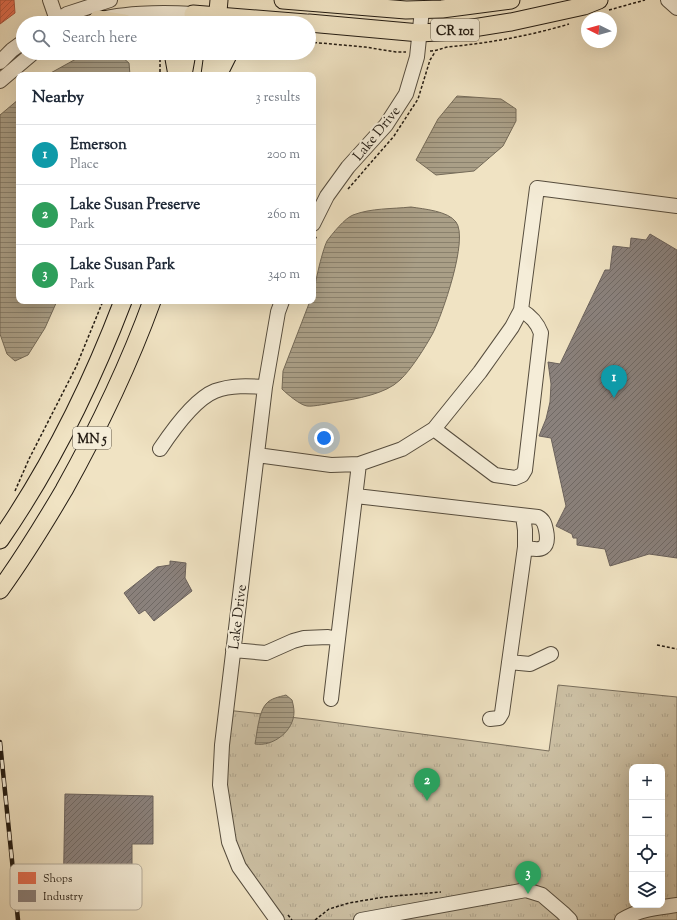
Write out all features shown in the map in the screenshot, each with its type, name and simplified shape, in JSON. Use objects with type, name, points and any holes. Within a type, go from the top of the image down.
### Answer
[{"type":"main road","name":"CR 101","points":[[284,0],[406,10],[442,10],[511,0]]},
{"type":"main road","name":"CR 101","points":[[316,24],[420,33],[511,22],[584,6],[599,0]]},
{"type":"main road","name":"CR 101","points":[[193,12],[243,16]]},
{"type":"main road","points":[[169,60],[175,72]]},
{"type":"main road","points":[[184,72],[186,60]]},
{"type":"main road","points":[[210,72],[212,60]]},
{"type":"main road","points":[[220,72],[226,60]]},
{"type":"main road","name":"MN 5","points":[[0,540],[54,452],[88,385],[122,304]]},
{"type":"main road","name":"MN 5","points":[[0,590],[17,567],[81,460],[103,417],[130,358],[151,304]]},
{"type":"street","points":[[50,0],[54,16]]},
{"type":"street","points":[[64,16],[110,0]]},
{"type":"street","points":[[668,0],[677,8]]},
{"type":"street","name":"Lake Drive","points":[[316,218],[327,196],[344,172],[386,125],[406,94],[418,52],[422,10]]},
{"type":"street","points":[[123,16],[135,14],[193,12]]},
{"type":"street","points":[[0,62],[16,47]]},
{"type":"street","points":[[0,81],[24,60]]},
{"type":"street","points":[[257,455],[331,465],[359,464],[402,449],[434,429],[480,372],[512,327],[521,310],[537,188],[677,206]]},
{"type":"street","name":"Lake Drive","points":[[281,304],[278,312],[265,387],[222,745],[220,785],[229,842],[239,867],[282,917]]},
{"type":"street","points":[[434,429],[495,475],[515,478],[522,475],[525,470],[541,333],[538,324],[529,315],[521,310]]},
{"type":"street","points":[[160,449],[174,428],[198,403],[214,392],[227,388],[246,386],[265,387]]},
{"type":"street","points":[[331,699],[359,464]]},
{"type":"street","points":[[356,496],[538,517],[542,519],[548,539],[547,543],[542,549],[537,550],[525,547]]},
{"type":"street","points":[[490,719],[499,718],[502,713],[525,547],[523,516]]},
{"type":"street","points":[[233,650],[266,653],[293,641],[304,638],[328,637],[338,639]]},
{"type":"street","points":[[509,662],[530,664],[551,654]]},
{"type":"street","points":[[361,920],[526,890],[542,895],[562,918]]},
{"type":"street","points":[[622,920],[634,913],[644,910],[677,905]]},
{"type":"path","points":[[316,43],[365,47],[396,52],[435,51]]},
{"type":"path","points":[[161,72],[164,60]]},
{"type":"path","points":[[13,496],[29,459],[76,368],[102,304]]},
{"type":"path","points":[[657,645],[677,649]]},
{"type":"path","points":[[282,917],[292,920]]},
{"type":"green space","points":[[558,685],[677,697],[677,920],[277,920],[239,867],[220,785],[226,710],[316,720],[549,751]]},
{"type":"shaded area","points":[[74,60],[125,60],[129,63],[130,72],[52,72]]},
{"type":"shaded area","points":[[457,96],[501,99],[516,109],[516,121],[503,146],[474,171],[436,175],[416,160],[438,119]]},
{"type":"shaded area","points":[[16,102],[16,304],[56,304],[45,328],[28,355],[15,361],[7,354],[0,334],[0,115]]},
{"type":"shaded area","points":[[411,207],[442,213],[452,218],[456,222],[459,231],[457,260],[448,294],[437,324],[418,358],[404,376],[394,385],[379,392],[362,397],[322,405],[307,406],[301,404],[282,389],[283,371],[309,304],[316,304],[316,280],[327,241],[335,230],[353,215],[374,210]]},
{"type":"shaded area","points":[[286,695],[292,700],[294,708],[293,719],[290,725],[281,736],[275,740],[269,743],[255,744],[259,722],[264,707],[270,700]]},
{"type":"building: Shops","points":[[0,0],[14,0],[15,13],[0,24]]},
{"type":"building: Industry","points":[[650,234],[677,250],[677,558],[649,554],[610,566],[605,549],[577,545],[577,538],[573,538],[572,534],[556,526],[566,506],[551,438],[539,436],[546,419],[550,402],[551,384],[548,362],[560,364],[605,270],[610,270],[613,246],[630,248],[631,238],[646,240]]},
{"type":"building: Industry","points":[[170,561],[186,563],[185,578],[192,591],[154,621],[145,610],[139,614],[124,593],[157,567],[170,565]]},
{"type":"building: Industry","points":[[65,794],[153,796],[153,844],[132,844],[132,864],[64,864]]},
{"type":"railway","points":[[0,742],[12,864]]},
{"type":"railway","points":[[17,910],[18,920]]},
{"type":"place","name":"Emerson","points":[[614,398]]},
{"type":"place","name":"Lake Susan Preserve","points":[[427,801]]},
{"type":"place","name":"Lake Susan Park","points":[[528,894]]}]
